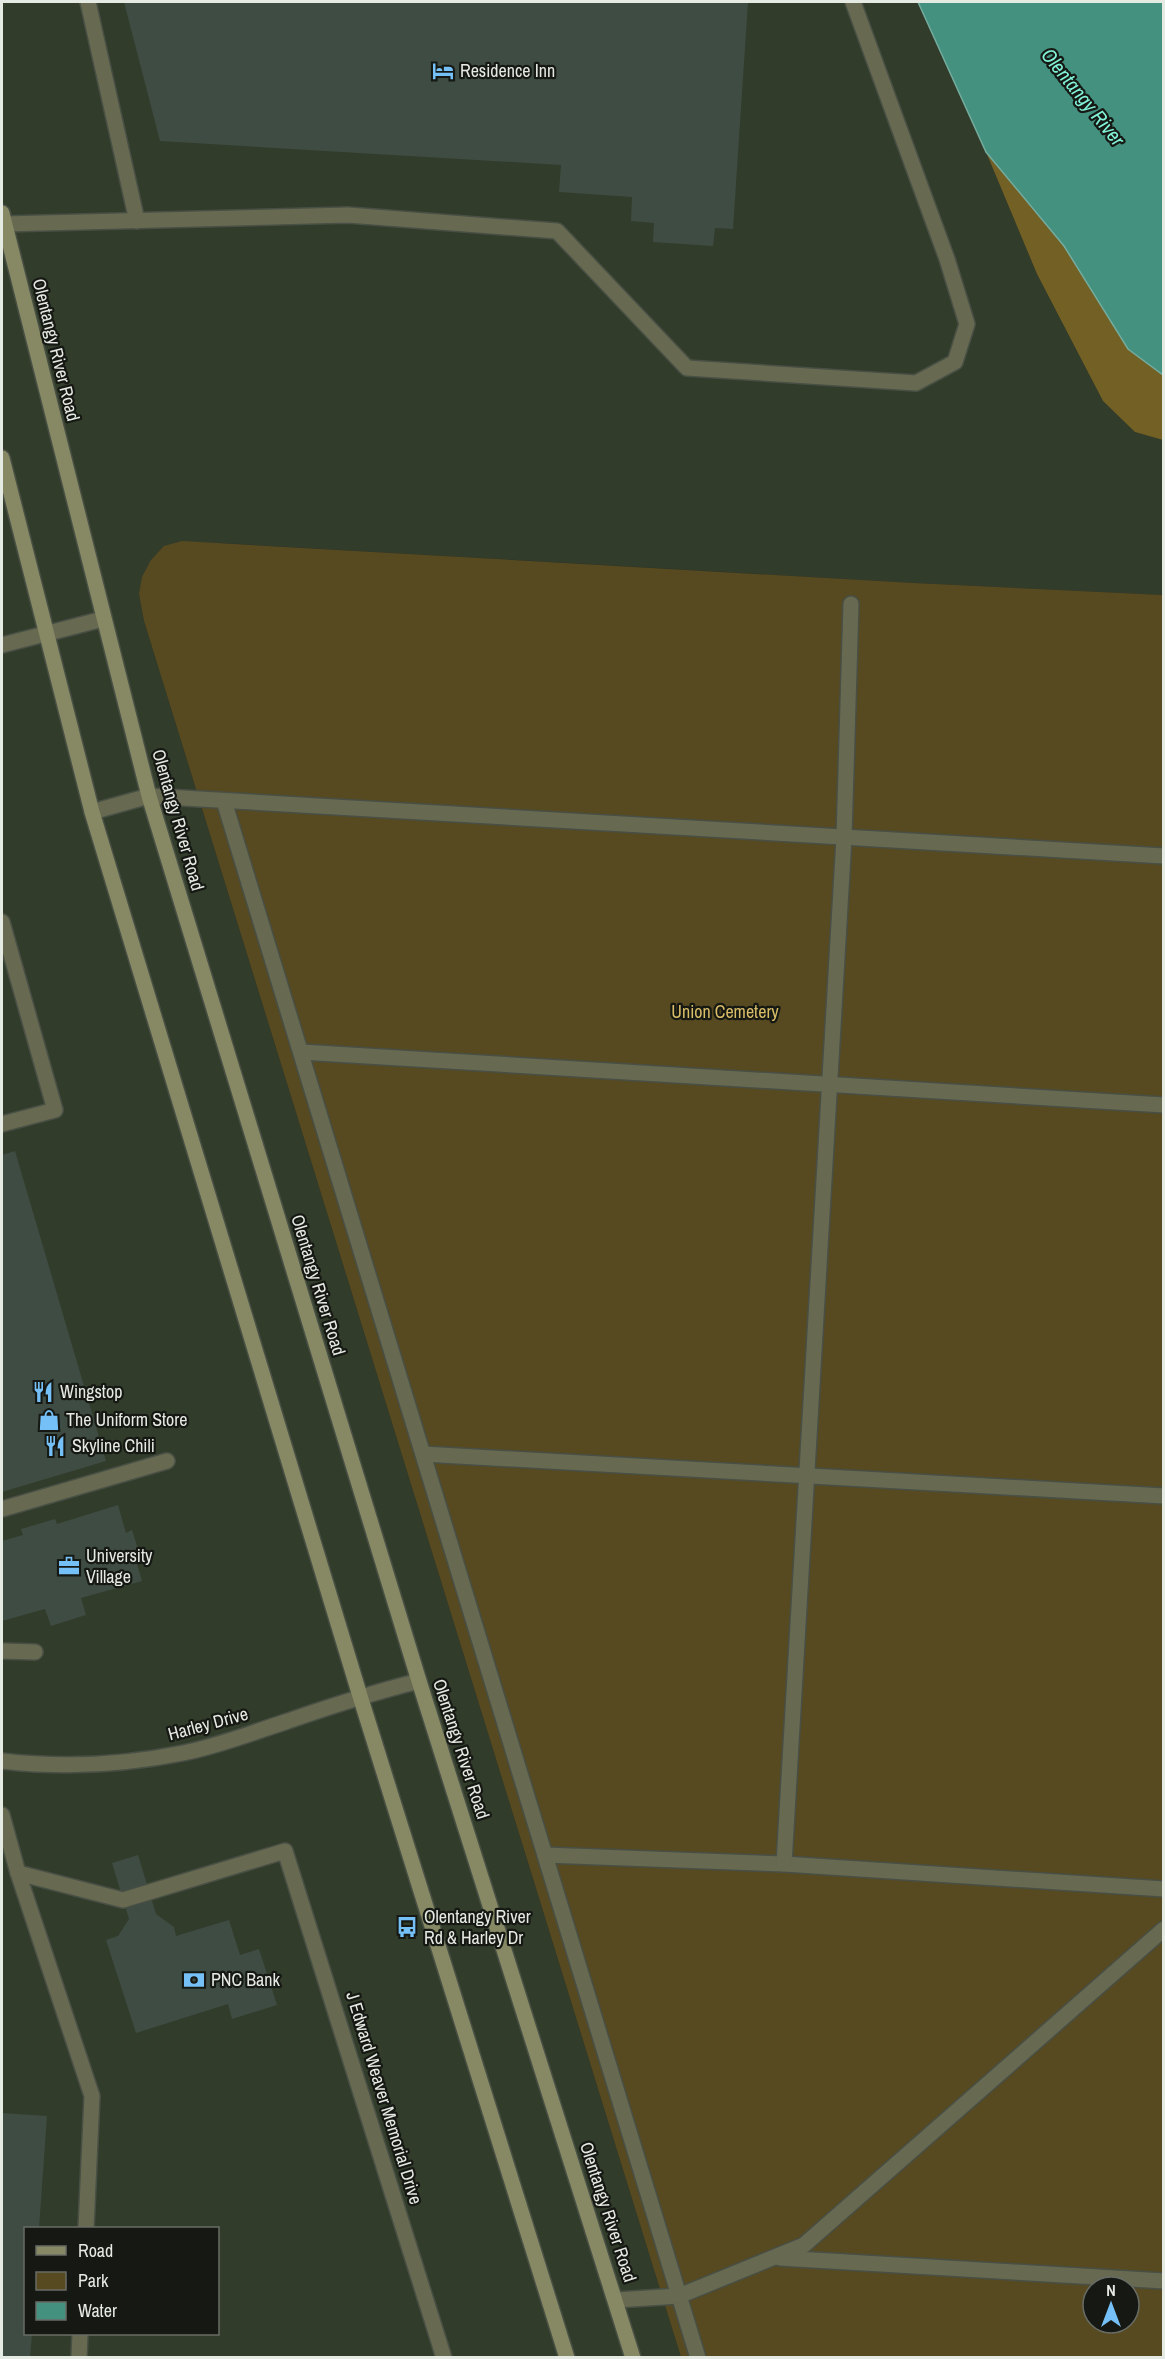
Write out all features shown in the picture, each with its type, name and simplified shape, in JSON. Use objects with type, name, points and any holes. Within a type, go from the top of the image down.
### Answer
[{"type":"main road","name":"Olentangy River Road","points":[[3,219],[149,796],[419,1681],[633,2358]]},
{"type":"main road","points":[[2,458],[92,812],[360,1696],[567,2358]]},
{"type":"street","points":[[88,2],[137,221]]},
{"type":"street","points":[[3,219],[137,221],[348,215],[557,231],[687,368],[916,383],[955,362],[967,324],[947,259],[853,2]]},
{"type":"street","points":[[784,1864],[844,838],[851,604]]},
{"type":"street","points":[[2,645],[103,619]]},
{"type":"street","points":[[92,812],[149,796],[1164,856]]},
{"type":"street","points":[[224,801],[698,2358]]},
{"type":"street","points":[[2,926],[55,1110],[2,1124]]},
{"type":"street","points":[[301,1052],[1164,1105]]},
{"type":"street","points":[[423,1454],[1164,1496]]},
{"type":"street","points":[[2,1509],[167,1461]]},
{"type":"street","points":[[2,1651],[35,1652]]},
{"type":"street","name":"Harley Drive","points":[[2,1761],[38,1765],[76,1765],[184,1753],[249,1734],[360,1696],[419,1681]]},
{"type":"street","points":[[2,1815],[18,1873],[92,2096],[86,2227]]},
{"type":"street","name":"J Edward Weaver Memorial Drive","points":[[18,1873],[123,1900],[285,1851],[444,2358]]},
{"type":"street","points":[[545,1855],[784,1864],[1164,1889]]},
{"type":"street","points":[[616,2300],[679,2296],[804,2245],[1164,1929]]},
{"type":"street","points":[[775,2257],[1164,2281]]},
{"type":"street","points":[[79,2358],[80,2335]]},
{"type":"shaded area","points":[[2,2],[918,2],[986,152],[1037,274],[1103,401],[1135,432],[1163,440],[1163,595],[221,543],[139,594],[144,621],[681,2357],[2,2358]]},
{"type":"shaded area","points":[[986,152],[1064,246],[1128,349],[1163,375],[1163,440],[1135,432],[1103,401],[1037,274]]},
{"type":"green space","name":"Union Cemetery","points":[[182,541],[1163,595],[1163,2357],[681,2357],[144,621],[139,594],[142,577],[151,560],[164,546]]},
{"type":"water","name":"Olentangy River","points":[[918,2],[1163,2],[1163,375],[1128,349],[1064,246],[986,152]]},
{"type":"building","name":"Residence Inn","points":[[124,2],[748,2],[733,229],[715,228],[713,246],[653,242],[654,223],[631,221],[632,197],[559,192],[561,165],[160,141]]},
{"type":"building","points":[[15,1151],[106,1461],[2,1492],[2,1155]]},
{"type":"building","name":"University Village","points":[[118,1505],[126,1533],[132,1530],[138,1549],[133,1551],[142,1581],[81,1598],[86,1615],[51,1626],[45,1609],[2,1621],[2,1541],[23,1535],[21,1529],[55,1519],[57,1524]]},
{"type":"building","name":"PNC Bank","points":[[138,1855],[156,1914],[174,1927],[176,1936],[229,1920],[240,1955],[259,1949],[277,2005],[232,2019],[228,2004],[136,2033],[106,1940],[118,1936],[129,1919],[112,1863]]},
{"type":"building","points":[[2,2113],[47,2116],[39,2227],[24,2227],[24,2335],[32,2335],[30,2358],[2,2358]]},
{"type":"place","name":"Residence Inn","points":[[443,71]]},
{"type":"place","name":"Wingstop","points":[[43,1392]]},
{"type":"place","name":"The Uniform Store","points":[[49,1420]]},
{"type":"place","name":"Skyline Chili","points":[[55,1446]]},
{"type":"place","name":"University Village","points":[[69,1566]]},
{"type":"place","name":"Olentangy River Rd & Harley Dr","points":[[407,1927]]},
{"type":"place","name":"PNC Bank","points":[[194,1980]]}]
